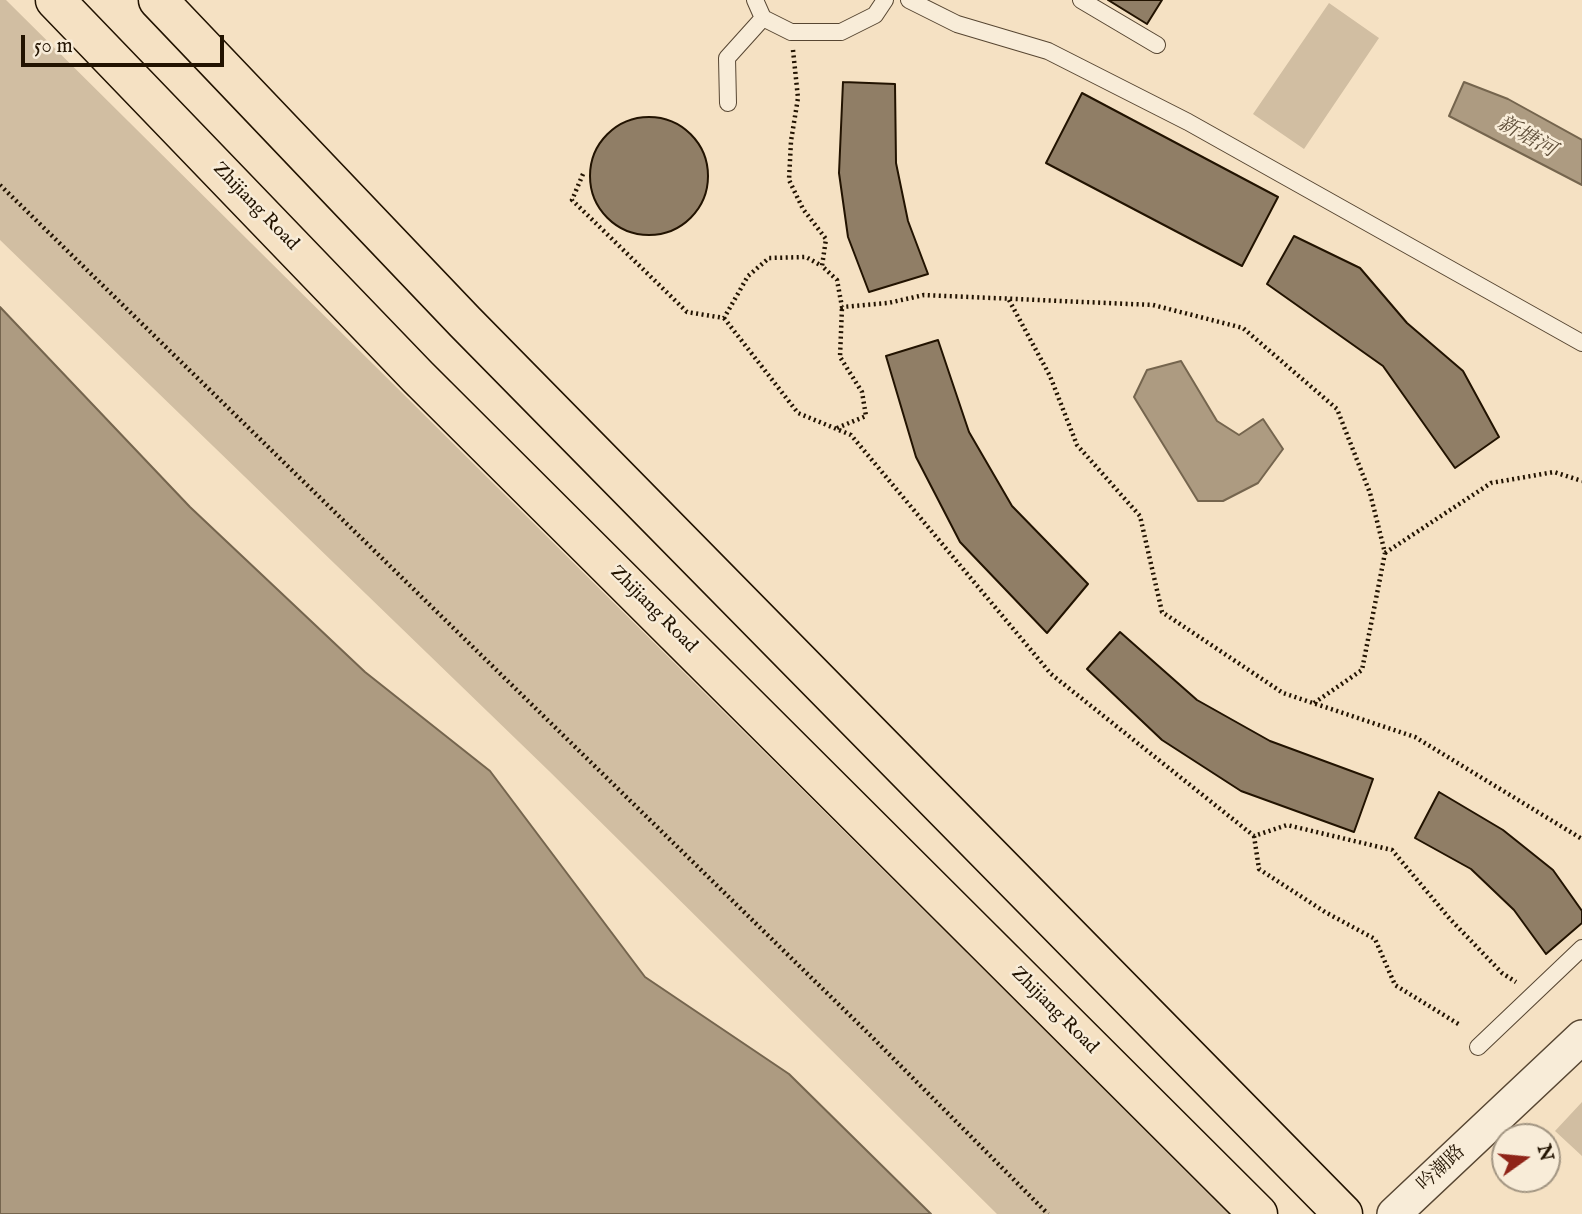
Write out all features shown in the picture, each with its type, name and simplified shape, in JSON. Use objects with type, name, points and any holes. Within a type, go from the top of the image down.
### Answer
[{"type":"main road","name":"Zhijiang Road","points":[[55,0],[428,387],[1258,1214]]},
{"type":"main road","points":[[158,0],[465,321],[1343,1214]]},
{"type":"street","name":"吟潮路","points":[[1394,1214],[1582,1037]]},
{"type":"lane","points":[[755,0],[763,18],[791,32],[841,32],[876,15],[884,0]]},
{"type":"lane","points":[[909,0],[957,24],[1048,51],[1188,122],[1582,343]]},
{"type":"lane","points":[[1082,0],[1157,45]]},
{"type":"lane","points":[[728,103],[727,58],[763,18]]},
{"type":"lane","points":[[1478,1047],[1582,948]]},
{"type":"path","points":[[791,32],[798,98],[791,141],[789,180],[803,209],[826,239],[822,265]]},
{"type":"path","points":[[583,174],[572,200],[687,312],[724,318],[798,413],[851,435],[1051,674],[1254,836],[1259,869],[1325,912],[1375,939],[1395,985],[1460,1025]]},
{"type":"path","points":[[0,185],[871,1036],[1048,1214]]},
{"type":"path","points":[[724,318],[748,276],[769,258],[806,257],[822,265],[837,280],[842,307],[840,357],[862,392],[866,416],[837,428]]},
{"type":"path","points":[[842,307],[888,303],[924,295],[1153,305],[1243,328],[1337,409],[1370,493],[1385,553],[1362,670],[1314,703]]},
{"type":"path","points":[[1009,299],[1050,376],[1077,445],[1140,516],[1162,612],[1283,692],[1415,737],[1582,839]]},
{"type":"path","points":[[1385,553],[1491,483],[1554,472],[1582,481]]},
{"type":"path","points":[[1254,836],[1287,825],[1392,850],[1450,919],[1502,973],[1535,993]]},
{"type":"shaded area","points":[[0,0],[6,0],[1230,1214],[997,1214],[549,771],[0,240]]},
{"type":"shaded area","points":[[1329,3],[1379,38],[1304,149],[1253,114]]},
{"type":"shaded area","points":[[1582,1102],[1582,1156],[1561,1137],[1561,1125]]},
{"type":"water","name":"新塘河","points":[[1464,82],[1508,99],[1582,140],[1582,185],[1449,116]]},
{"type":"water","points":[[0,307],[190,507],[365,672],[490,771],[645,977],[789,1074],[931,1214],[0,1214]]},
{"type":"water","points":[[1181,361],[1217,421],[1239,435],[1263,419],[1283,449],[1258,483],[1223,501],[1198,501],[1134,397],[1147,370]]},
{"type":"building","points":[[1108,0],[1162,0],[1147,24]]},
{"type":"building","points":[[843,82],[895,84],[896,163],[908,221],[928,274],[869,292],[848,237],[839,173]]},
{"type":"building","points":[[1082,93],[1278,197],[1242,266],[1046,163]]},
{"type":"building","points":[[649,117],[672,121],[691,134],[704,153],[708,176],[704,199],[691,218],[672,231],[649,235],[626,231],[607,218],[594,199],[590,176],[594,153],[607,134],[626,121]]},
{"type":"building","points":[[1294,236],[1360,268],[1407,323],[1463,371],[1499,437],[1455,468],[1383,366],[1267,284]]},
{"type":"building","points":[[938,340],[969,432],[1012,506],[1088,584],[1047,633],[960,542],[916,457],[886,356]]},
{"type":"building","points":[[1120,632],[1197,700],[1270,741],[1373,779],[1354,832],[1241,791],[1162,740],[1087,669]]},
{"type":"building","points":[[1439,792],[1503,830],[1553,870],[1582,911],[1582,923],[1546,954],[1514,910],[1471,869],[1415,838]]}]
